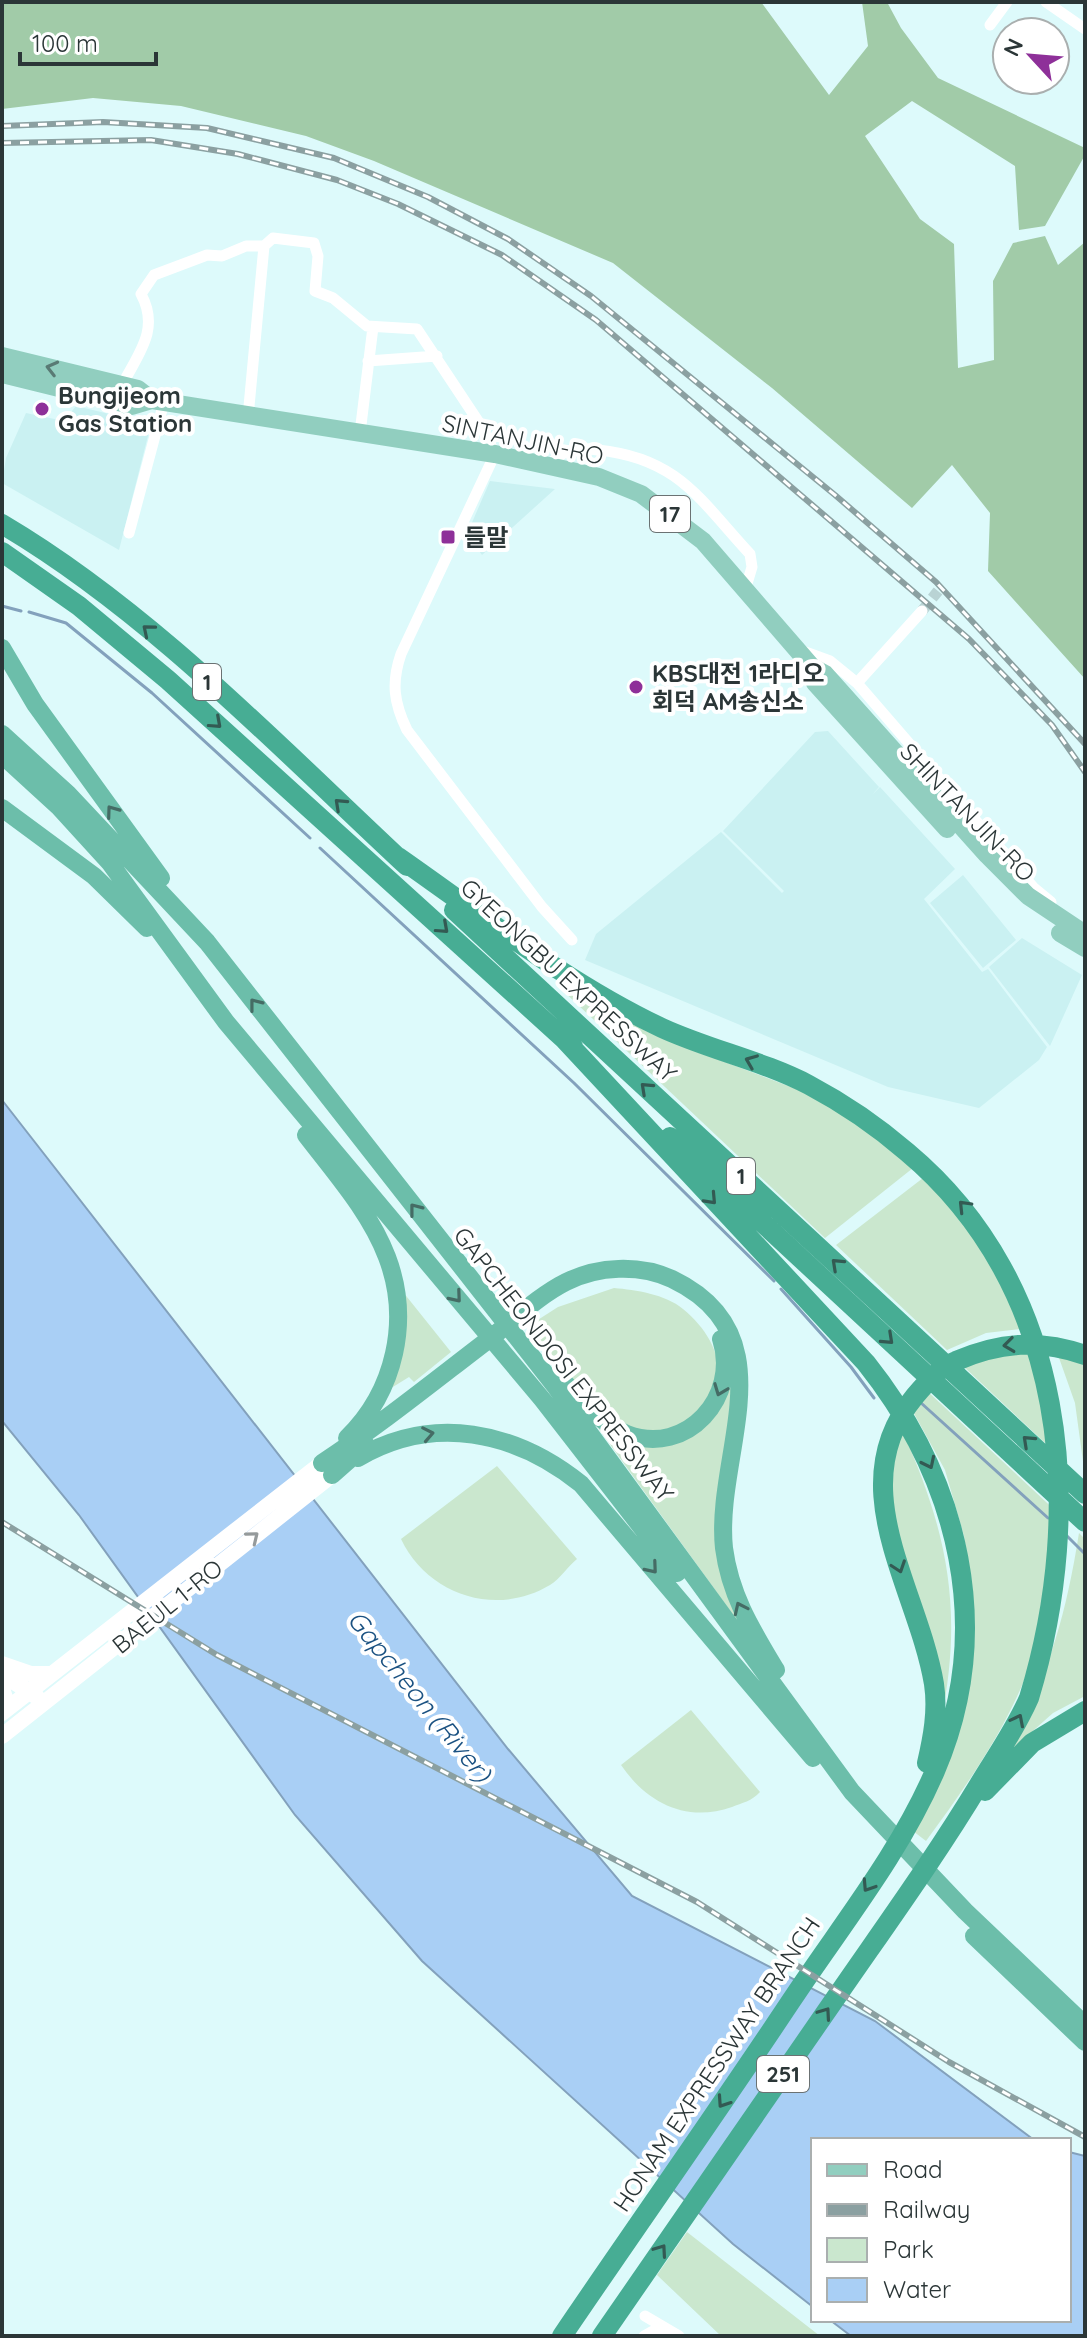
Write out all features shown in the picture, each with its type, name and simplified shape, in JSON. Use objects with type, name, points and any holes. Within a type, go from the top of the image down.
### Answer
[{"type":"highway","name":"GYEONGBU EXPRESSWAY","points":[[2,524],[66,566],[155,636],[1085,1494]]},
{"type":"highway","name":"GYEONGBU EXPRESSWAY","points":[[2,552],[79,606],[168,680],[564,1039],[1085,1522]]},
{"type":"highway","points":[[2,648],[35,704],[207,942]]},
{"type":"highway","name":"GAPCHEONDOSI EXPRESSWAY","points":[[2,734],[68,794],[207,942],[555,1386],[804,1726],[877,1820],[965,1911],[1085,2025]]},
{"type":"highway","name":"GAPCHEONDOSI EXPRESSWAY","points":[[2,755],[58,806],[110,863],[226,1022],[542,1399],[667,1560],[845,1799],[959,1921],[1085,2042]]},
{"type":"highway","points":[[2,808],[119,897],[196,981]]},
{"type":"highway","points":[[398,857],[576,982],[665,1029],[809,1085],[881,1130],[971,1213],[1005,1261],[1049,1356],[1059,1399],[1070,1493],[1063,1590],[1043,1665],[1028,1702],[949,1834]]},
{"type":"highway","points":[[226,1022],[258,1072],[364,1213],[387,1258],[399,1316],[391,1367],[366,1416],[327,1469]]},
{"type":"highway","points":[[564,1039],[825,1323],[866,1363],[916,1435],[941,1487],[956,1538],[964,1601],[964,1649],[959,1692],[948,1737],[936,1769],[910,1820]]},
{"type":"highway","points":[[448,1252],[581,1400],[607,1424],[646,1439],[667,1438],[688,1429],[706,1416],[718,1399],[726,1369],[720,1335],[691,1302],[665,1287],[636,1277],[604,1278],[573,1288],[530,1312]]},
{"type":"highway","points":[[327,1469],[567,1281],[599,1271],[634,1269],[683,1285],[707,1304],[729,1333],[736,1350],[742,1388],[724,1518],[729,1579],[742,1614],[782,1679],[804,1726]]},
{"type":"highway","points":[[910,1820],[935,1725],[935,1688],[918,1617],[887,1529],[881,1492],[888,1448],[899,1415],[925,1384],[949,1363],[1003,1345],[1031,1343],[1059,1346],[1085,1355]]},
{"type":"highway","points":[[327,1469],[403,1438],[444,1431],[515,1442],[556,1464],[581,1484],[602,1508],[813,1758]]},
{"type":"highway","points":[[949,1834],[1032,1743],[1085,1711]]},
{"type":"highway","name":"HONAM EXPRESSWAY BRANCH","points":[[562,2336],[910,1820]]},
{"type":"highway","name":"251","points":[[602,2336],[949,1834]]},
{"type":"main road","name":"SINTANJIN-RO","points":[[2,356],[138,389],[158,401],[495,454],[599,477],[641,494],[703,541],[746,587],[812,667],[815,683],[843,686]]},
{"type":"main road","name":"SINTANJIN-RO","points":[[2,374],[132,406],[158,401]]},
{"type":"main road","name":"SHINTANJIN-RO","points":[[843,686],[997,865],[1028,896],[1085,934]]},
{"type":"main road","name":"SHINTANJIN-RO","points":[[843,686],[978,863],[1037,917],[1085,948]]},
{"type":"main road","name":"BAEUL 1-RO","points":[[2,1713],[327,1469]]},
{"type":"main road","name":"BAEUL 1-RO","points":[[2,1736],[83,1673],[327,1469]]},
{"type":"main road","points":[[2,1664],[31,1674],[52,1674]]},
{"type":"main road","points":[[2,1674],[31,1690],[43,1704]]},
{"type":"main road","points":[[2,1688],[6,1701],[2,1713]]},
{"type":"street","points":[[990,25],[1007,2]]},
{"type":"street","points":[[1046,2],[1085,29]]},
{"type":"street","points":[[122,385],[147,340],[150,310],[141,294],[154,275],[207,255],[222,256],[246,246],[264,246],[273,238],[314,243],[318,256],[315,291],[333,298],[373,327],[417,329],[437,356],[495,454],[401,654],[393,675],[395,705],[407,730],[542,907],[572,940]]},
{"type":"street","points":[[248,417],[264,246]]},
{"type":"street","points":[[360,433],[373,327]]},
{"type":"street","points":[[368,361],[437,356]]},
{"type":"street","points":[[129,533],[158,401]]},
{"type":"street","points":[[549,465],[560,453],[577,447],[630,454],[660,464],[678,476],[750,554],[752,567],[746,587]]},
{"type":"street","points":[[843,686],[922,611]]},
{"type":"street","points":[[797,649],[816,654],[1034,888],[1062,911],[1085,923]]},
{"type":"street","points":[[645,2316],[679,2336]]},
{"type":"street","points":[[644,2336],[653,2331],[671,2336]]},
{"type":"shaded area","points":[[76,406],[151,424],[119,550],[2,483],[6,458],[26,413],[64,421]]},
{"type":"shaded area","points":[[490,481],[555,489],[482,555],[467,534]]},
{"type":"shaded area","points":[[828,731],[879,787],[872,795],[880,787],[955,869],[924,899],[982,972],[988,969],[1047,1047],[1039,1060],[979,1108],[888,1087],[585,960],[596,934],[721,832],[782,893],[784,891],[723,831],[815,732]]},
{"type":"shaded area","points":[[963,875],[1016,940],[983,968],[930,903]]},
{"type":"shaded area","points":[[1022,938],[1082,975],[1050,1046],[989,967]]},
{"type":"green space","points":[[2,2],[761,2],[829,95],[868,46],[862,2],[887,2],[901,28],[938,78],[1085,148],[1085,155],[1045,226],[1019,230],[1015,166],[912,101],[865,136],[920,219],[954,244],[958,368],[994,360],[993,281],[1013,243],[1045,236],[1058,265],[1085,242],[1085,679],[988,571],[990,513],[952,465],[912,508],[772,388],[613,263],[374,161],[306,136],[181,106],[93,98],[2,109]]},
{"type":"green space","points":[[558,986],[680,1045],[804,1092],[850,1118],[913,1168],[825,1238]]},
{"type":"green space","points":[[923,1178],[975,1233],[1028,1328],[986,1333],[947,1350],[836,1245]]},
{"type":"green space","points":[[614,1288],[650,1294],[676,1304],[699,1325],[710,1341],[719,1376],[715,1393],[706,1408],[691,1421],[660,1433],[628,1430],[600,1413],[533,1337],[533,1323],[558,1307]]},
{"type":"green space","points":[[403,1292],[451,1352],[414,1382],[409,1377],[388,1390]]},
{"type":"green space","points":[[1030,1346],[1059,1456],[962,1365]]},
{"type":"green space","points":[[1058,1355],[1085,1365],[1085,1476],[1075,1403]]},
{"type":"green space","points":[[725,1386],[735,1389],[716,1511],[739,1623],[591,1418],[668,1439]]},
{"type":"green space","points":[[925,1389],[1060,1515],[1047,1600],[1023,1683],[991,1745],[926,1841],[913,1831],[972,1644],[973,1592],[964,1536],[945,1470],[911,1408]]},
{"type":"green space","points":[[901,1428],[930,1501],[947,1571],[951,1642],[941,1720],[893,1513],[891,1470]]},
{"type":"green space","points":[[497,1466],[577,1559],[550,1585],[529,1595],[486,1599],[465,1595],[428,1574],[401,1539]]},
{"type":"green space","points":[[1079,1533],[1085,1539],[1085,1696],[1053,1713],[1008,1753],[1034,1698],[1053,1646],[1068,1593]]},
{"type":"green space","points":[[691,1710],[760,1792],[754,1798],[715,1811],[684,1811],[655,1799],[621,1765]]},
{"type":"green space","points":[[687,2232],[820,2336],[721,2336],[657,2275]]},
{"type":"water","name":"Gapcheon (River)","points":[[2,1100],[508,1749],[632,1896],[875,2021],[1031,2138],[811,2138],[811,2305],[733,2244],[422,1961],[295,1815],[79,1515],[2,1421]]},
{"type":"water","points":[[1071,2152],[1085,2156],[1085,2336],[851,2336],[833,2322],[1071,2322]]},
{"type":"waterway","points":[[2,606],[21,611]]},
{"type":"waterway","points":[[29,612],[66,623],[152,693],[310,838]]},
{"type":"waterway","points":[[320,848],[574,1083],[774,1281]]},
{"type":"waterway","points":[[781,1289],[851,1367],[874,1398]]},
{"type":"waterway","points":[[920,1402],[1048,1518]]},
{"type":"waterway","points":[[1065,1534],[1085,1554]]},
{"type":"tunnel","points":[[922,611],[938,591]]},
{"type":"railway","points":[[2,126],[103,122],[207,128],[334,158],[428,197],[508,239],[591,296],[835,495],[936,582],[1085,744]]},
{"type":"railway","points":[[2,143],[151,140],[238,154],[337,180],[398,204],[502,255],[596,320],[969,639],[1052,725],[1085,772]]},
{"type":"railway","points":[[2,1522],[217,1655],[697,1902],[949,2062],[1085,2137]]},
{"type":"place","name":"Bungijeom Gas Station","points":[[42,409]]},
{"type":"place","name":"들말","points":[[448,537]]},
{"type":"place","name":"KBS대전 1라디오 회덕 AM송신소","points":[[636,687]]}]
